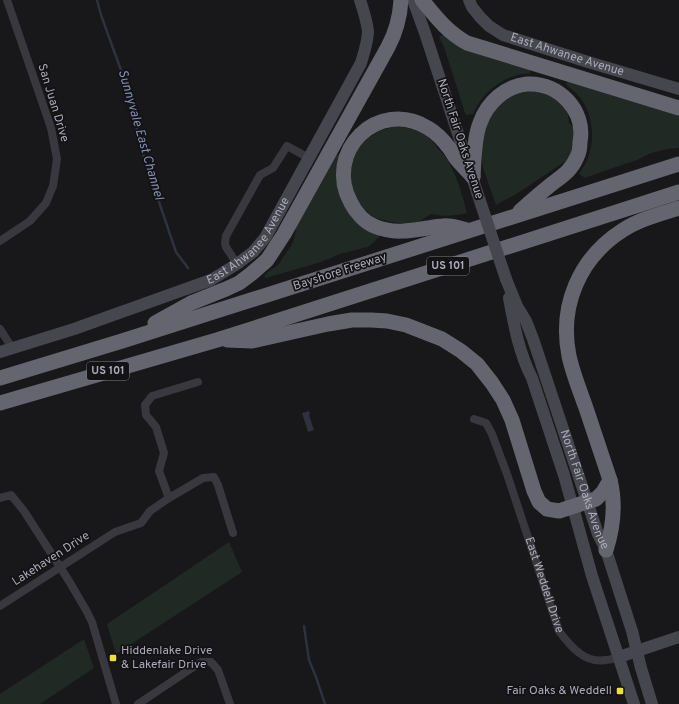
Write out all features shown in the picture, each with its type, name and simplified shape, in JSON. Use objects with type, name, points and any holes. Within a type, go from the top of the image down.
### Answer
[{"type":"highway","points":[[122,341],[191,303],[226,290],[239,283],[267,260],[284,234],[388,47],[395,33],[401,8],[401,0]]},
{"type":"highway","points":[[422,0],[444,27],[467,43],[679,108]]},
{"type":"highway","points":[[473,177],[476,136],[480,123],[490,104],[497,97],[505,91],[515,87],[525,84],[533,84],[551,89],[566,98],[572,105],[580,121],[582,131],[578,157],[571,168],[562,177],[516,215]]},
{"type":"highway","points":[[470,230],[444,225],[406,232],[397,232],[372,225],[353,208],[345,192],[343,171],[346,156],[350,147],[365,130],[386,120],[397,119],[414,121],[422,124],[436,134],[450,148],[454,156],[473,177]]},
{"type":"highway","name":"Bayshore Freeway","points":[[0,378],[122,341],[679,164]]},
{"type":"highway","name":"US 101","points":[[0,403],[217,340],[679,192]]},
{"type":"highway","points":[[606,550],[611,533],[614,500],[613,492],[569,357],[566,337],[567,316],[571,296],[579,277],[590,259],[606,242],[623,230],[643,220],[679,208]]},
{"type":"highway","points":[[217,340],[252,341],[352,320],[387,321],[442,338],[461,350],[476,364],[492,383],[503,400],[512,420],[534,492],[539,502],[547,509],[559,511],[596,499],[603,492],[610,480]]},
{"type":"main road","name":"East Ahwanee Avenue","points":[[6,350],[74,329],[211,280],[224,273],[253,252],[265,238],[361,62],[366,46],[368,31],[360,0]]},
{"type":"main road","name":"North Fair Oaks Avenue","points":[[413,0],[506,279],[514,326],[527,368],[535,386],[564,475],[606,550],[632,631],[652,704]]},
{"type":"main road","name":"East Ahwanee Avenue","points":[[468,0],[480,17],[489,26],[503,35],[679,89]]},
{"type":"main road","name":"North Fair Oaks Avenue","points":[[580,504],[592,576],[634,704]]},
{"type":"main road","name":"East Weddell Drive","points":[[618,657],[679,637]]},
{"type":"street","name":"San Juan Drive","points":[[0,241],[30,221],[46,203],[54,186],[57,159],[50,128],[7,0]]},
{"type":"street","points":[[237,264],[226,247],[226,236],[260,175],[273,168],[288,146],[309,158]]},
{"type":"street","points":[[0,329],[6,350]]},
{"type":"street","points":[[198,382],[152,396],[145,405],[146,415],[156,428],[164,453],[159,471],[169,498],[204,478],[214,477],[218,485],[233,533]]},
{"type":"street","name":"East Weddell Drive","points":[[474,419],[486,424],[492,434],[507,474],[559,631],[577,652],[589,659],[607,660],[618,657]]},
{"type":"street","points":[[0,498],[11,495],[24,511],[80,599],[92,622],[116,704]]},
{"type":"street","name":"Lakehaven Drive","points":[[0,606],[115,532],[141,523],[150,511],[169,498]]},
{"type":"street","points":[[138,704],[201,662],[211,662],[218,670],[230,704]]},
{"type":"shaded area","points":[[446,32],[531,66],[530,74],[513,76],[497,84],[482,99],[473,114],[467,115],[465,113],[444,47],[439,37]]},
{"type":"shaded area","points":[[569,77],[679,111],[679,148],[651,153],[637,160],[585,178],[579,174],[587,160],[590,150],[592,141],[591,123],[586,107],[581,99],[566,85]]},
{"type":"shaded area","points":[[538,88],[568,107],[569,123],[578,132],[569,159],[518,193],[496,205],[483,168],[481,154],[487,118],[506,94]]},
{"type":"shaded area","points":[[393,127],[402,127],[414,130],[423,134],[434,143],[443,154],[455,176],[461,190],[467,213],[449,216],[431,214],[420,221],[408,224],[375,218],[365,210],[356,199],[352,185],[351,172],[353,160],[358,149],[367,139],[379,131]]},
{"type":"shaded area","points":[[335,154],[339,155],[341,159],[338,179],[381,235],[367,247],[340,254],[321,262],[266,278],[264,277],[279,264],[291,246],[295,236],[296,227]]},
{"type":"shaded area","points":[[309,411],[314,430],[308,432],[302,413]]},
{"type":"shaded area","points":[[229,542],[242,572],[116,654],[107,624]]},
{"type":"shaded area","points":[[84,639],[94,668],[40,704],[0,704],[0,694]]},
{"type":"waterway","name":"Sunnyvale East Channel","points":[[97,0],[126,84],[142,151],[158,199],[176,252],[188,268]]},
{"type":"waterway","name":"Sunnyvale East Channel","points":[[304,626],[309,660],[325,704]]},
{"type":"place","name":"Hiddenlake Drive & Lakefair Drive","points":[[113,658]]},
{"type":"place","name":"Fair Oaks & Weddell","points":[[620,691]]}]
